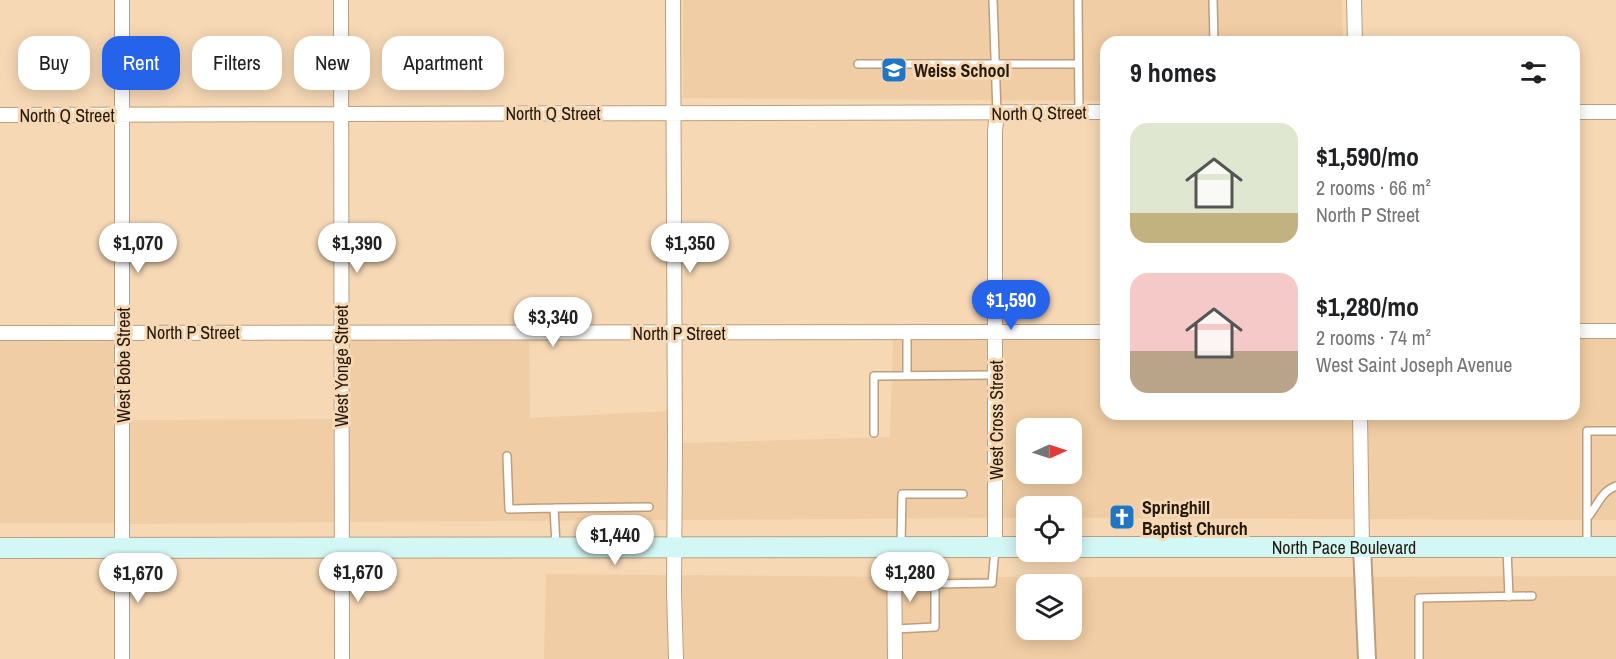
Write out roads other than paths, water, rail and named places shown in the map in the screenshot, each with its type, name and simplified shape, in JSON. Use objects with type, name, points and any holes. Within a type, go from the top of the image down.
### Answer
[{"type":"main road","points":[[0,548],[1016,547]]},
{"type":"main road","name":"North Pace Boulevard","points":[[1082,547],[1616,547]]},
{"type":"street","name":"West Bobe Street","points":[[122,0],[122,659]]},
{"type":"street","name":"West Yonge Street","points":[[341,0],[342,659]]},
{"type":"street","points":[[673,0],[676,659]]},
{"type":"street","points":[[1354,0],[1355,36]]},
{"type":"street","name":"North Q Street","points":[[0,115],[1100,112]]},
{"type":"street","points":[[1580,112],[1616,112]]},
{"type":"street","name":"West Cross Street","points":[[995,547],[995,131],[997,113]]},
{"type":"street","points":[[1580,331],[1616,331]]},
{"type":"street","name":"North P Street","points":[[0,333],[1100,332]]},
{"type":"street","points":[[1360,420],[1367,659]]},
{"type":"street","points":[[895,659],[898,547]]},
{"type":"lane","points":[[993,0],[997,113]]},
{"type":"lane","points":[[1078,0],[1079,112]]},
{"type":"lane","points":[[1213,0],[1214,36]]},
{"type":"lane","points":[[858,64],[1077,64]]},
{"type":"lane","points":[[907,333],[908,375]]},
{"type":"lane","points":[[874,433],[874,376],[996,375]]},
{"type":"lane","points":[[1587,547],[1587,431],[1616,431]]},
{"type":"lane","points":[[507,456],[509,508],[649,507]]},
{"type":"lane","points":[[1587,518],[1593,512],[1600,496],[1616,486]]},
{"type":"lane","points":[[898,547],[902,494],[963,494]]},
{"type":"lane","points":[[554,508],[556,547]]},
{"type":"lane","points":[[895,629],[935,627],[935,584],[992,583],[995,547]]},
{"type":"lane","points":[[1507,547],[1509,597]]},
{"type":"lane","points":[[1419,659],[1419,598],[1532,596]]},
{"type":"place","name":"Weiss School","points":[[894,70]]},
{"type":"place","name":"Springhill Baptist Church","points":[[1122,517]]}]
